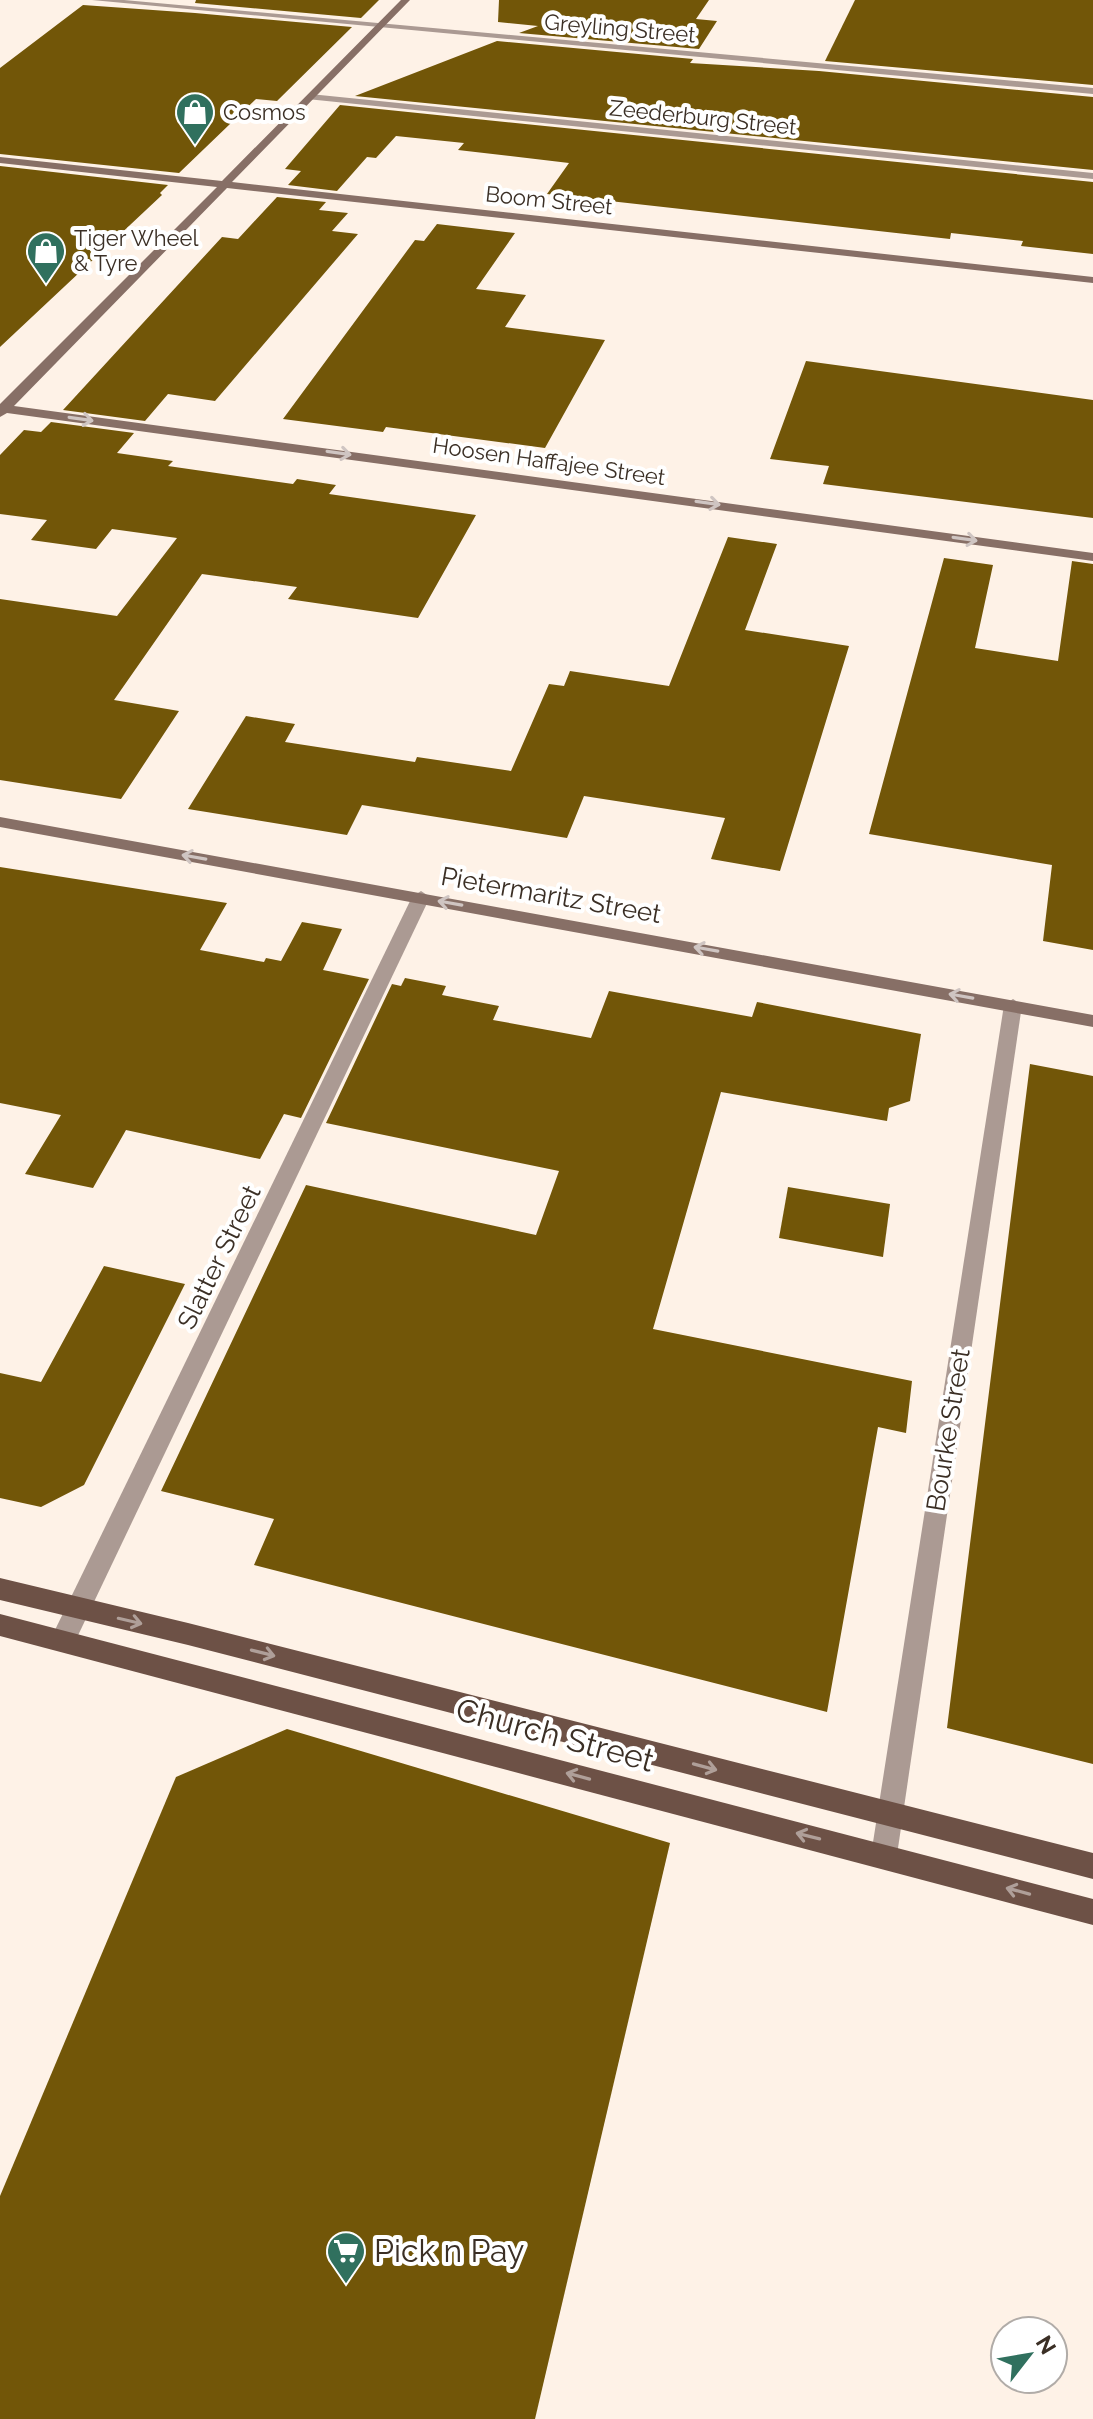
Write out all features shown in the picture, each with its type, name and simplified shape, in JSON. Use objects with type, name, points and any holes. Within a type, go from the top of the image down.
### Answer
[{"type":"main road","name":"Church Street","points":[[0,1589],[188,1634],[1093,1866]]},
{"type":"main road","name":"Church Street","points":[[0,1625],[1093,1912]]},
{"type":"street","name":"Greyling Street","points":[[96,0],[1093,91]]},
{"type":"street","points":[[1,410],[406,0]]},
{"type":"street","name":"Zeederburg Street","points":[[310,97],[1093,176]]},
{"type":"street","name":"Boom Street","points":[[0,160],[1093,280]]},
{"type":"street","name":"Hoosen Haffajee Street","points":[[1,410],[1093,557]]},
{"type":"street","name":"Pietermaritz Street","points":[[0,822],[1093,1021]]},
{"type":"street","name":"Slatter Street","points":[[63,1640],[421,897]]},
{"type":"street","name":"Bourke Street","points":[[884,1855],[1013,1005]]},
{"type":"building","points":[[196,0],[379,0],[361,18],[195,3]]},
{"type":"building","points":[[499,0],[709,0],[696,19],[717,21],[699,49],[519,33],[538,26],[498,22]]},
{"type":"building","points":[[855,0],[1093,0],[1093,85],[825,61]]},
{"type":"building","points":[[83,5],[352,27],[277,101],[256,99],[179,173],[0,154],[0,68]]},
{"type":"building","points":[[497,41],[693,59],[690,63],[819,71],[1093,97],[1093,170],[355,96]]},
{"type":"building","points":[[340,105],[1093,182],[1093,254],[1021,246],[1023,241],[951,233],[950,239],[547,194],[569,163],[458,150],[464,143],[396,136],[376,158],[367,157],[337,191],[288,185],[301,171],[285,169]]},
{"type":"building","points":[[0,166],[168,185],[160,193],[162,195],[0,347]]},
{"type":"building","points":[[277,197],[326,202],[319,210],[348,213],[332,231],[358,234],[215,401],[168,394],[145,421],[63,410],[222,237],[238,239]]},
{"type":"building","points":[[437,224],[515,233],[476,289],[526,295],[505,327],[605,340],[545,448],[386,427],[383,432],[283,419],[415,240],[424,241]]},
{"type":"building","points":[[806,361],[1093,400],[1093,518],[823,484],[829,466],[770,459]]},
{"type":"building","points":[[51,422],[134,433],[117,453],[173,461],[168,466],[293,484],[297,479],[336,485],[329,494],[476,515],[418,618],[288,599],[297,587],[202,574],[114,700],[179,711],[121,799],[0,780],[0,599],[117,616],[177,538],[112,529],[96,549],[31,540],[47,520],[0,514],[0,455],[24,430],[41,432]]},
{"type":"building","points":[[728,537],[777,544],[745,630],[849,646],[780,871],[711,859],[725,818],[584,796],[567,838],[362,805],[347,835],[188,809],[246,716],[295,724],[285,742],[415,762],[417,757],[511,771],[549,684],[564,686],[570,671],[669,686]]},
{"type":"building","points":[[944,558],[993,565],[975,648],[1058,661],[1072,561],[1093,564],[1093,950],[1043,941],[1052,865],[869,834]]},
{"type":"building","points":[[0,867],[227,903],[200,950],[264,962],[266,958],[281,961],[302,922],[342,929],[323,970],[369,979],[301,1118],[284,1114],[260,1159],[126,1130],[93,1188],[25,1174],[61,1115],[0,1103]]},
{"type":"building","points":[[405,978],[446,986],[442,995],[499,1006],[493,1020],[591,1038],[609,991],[752,1017],[757,1002],[921,1034],[910,1101],[889,1108],[887,1121],[721,1092],[653,1329],[912,1381],[906,1433],[878,1427],[827,1712],[254,1565],[274,1519],[161,1491],[306,1185],[536,1235],[559,1171],[326,1123],[392,984],[401,986]]},
{"type":"building","points":[[1030,1064],[1093,1076],[1093,1764],[947,1728]]},
{"type":"building","points":[[788,1187],[890,1204],[883,1257],[779,1238]]},
{"type":"building","points":[[104,1266],[185,1284],[84,1485],[41,1507],[0,1498],[0,1373],[41,1382]]},
{"type":"building","points":[[287,1729],[670,1843],[535,2419],[0,2419],[0,2196],[176,1777]]},
{"type":"place","name":"Cosmos","points":[[195,146]]},
{"type":"place","name":"Tiger Wheel & Tyre","points":[[46,285]]},
{"type":"place","name":"Pick n Pay","points":[[346,2285]]}]
